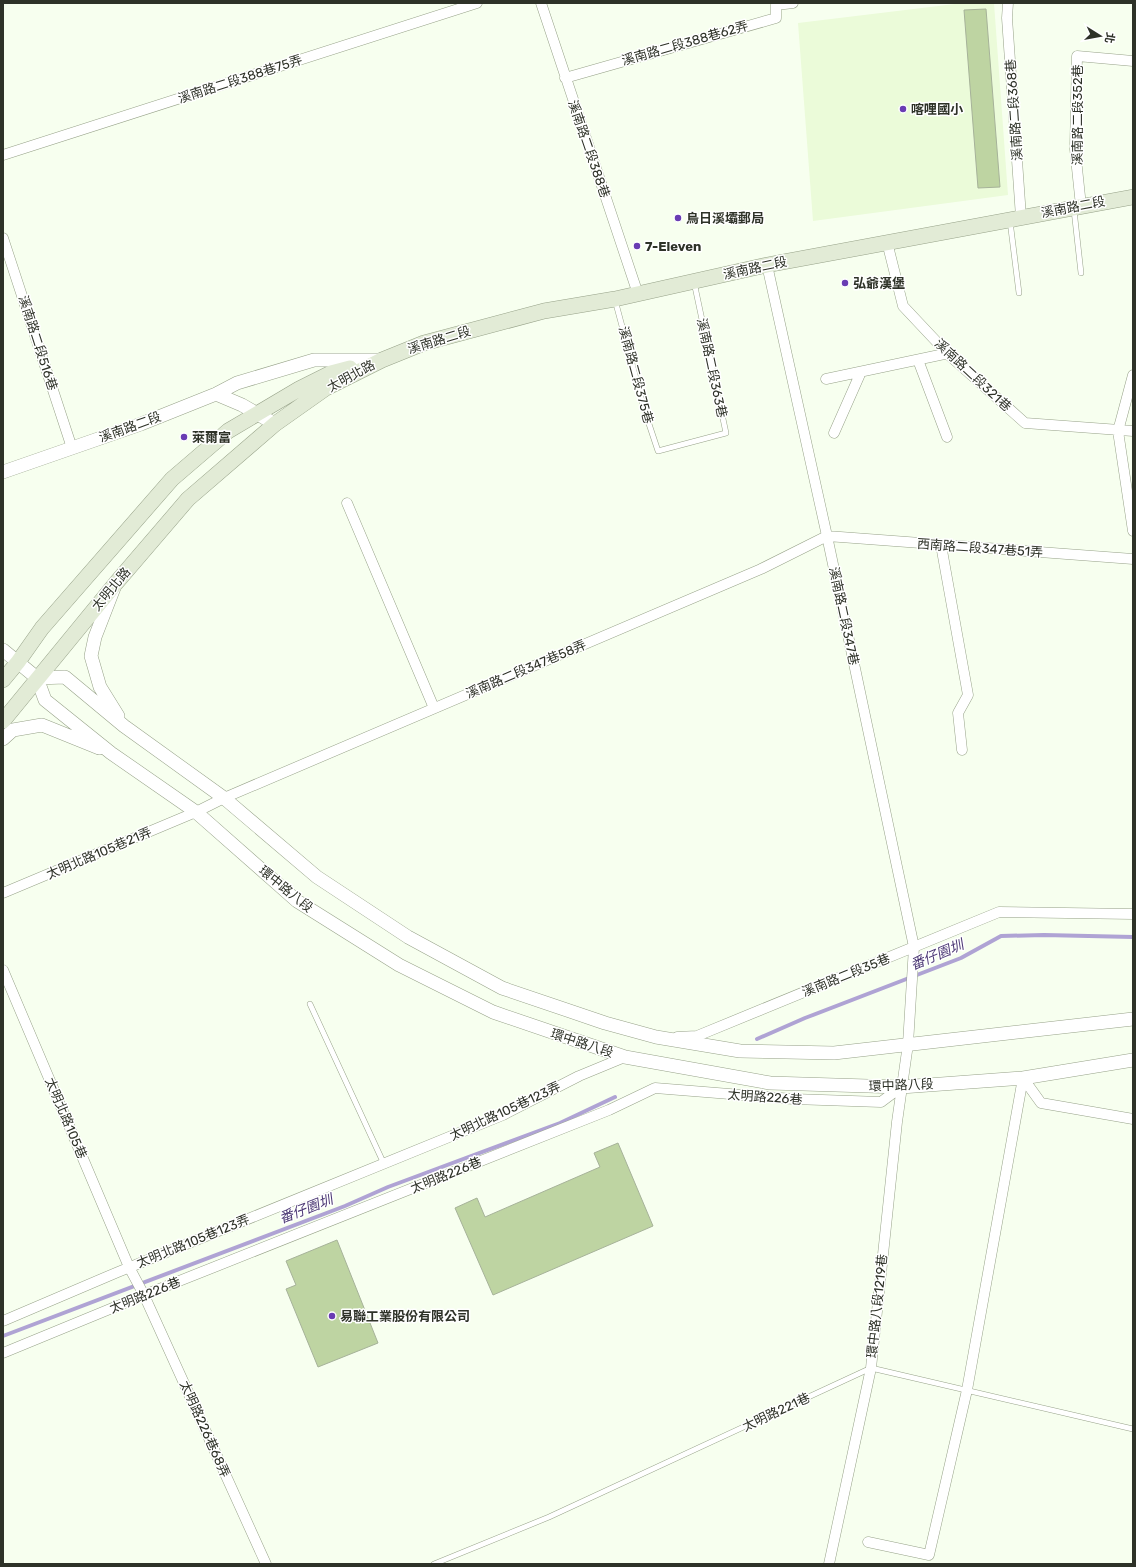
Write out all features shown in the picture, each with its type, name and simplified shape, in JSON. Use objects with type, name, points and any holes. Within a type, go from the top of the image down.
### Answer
[{"type":"main road","name":"溪南路二段","points":[[382,360],[424,343],[544,311],[615,299],[767,265],[1133,197]]},
{"type":"main road","name":"太明北路","points":[[3,680],[18,662],[42,628],[172,479],[228,431],[299,389],[332,374],[382,360]]},
{"type":"main road","name":"太明北路","points":[[3,721],[116,583],[188,499],[275,424],[326,388],[382,360]]},
{"type":"street","name":"溪南路二段388巷75弄","points":[[3,155],[477,3]]},
{"type":"street","name":"溪南路二段388巷","points":[[541,3],[638,294]]},
{"type":"street","name":"溪南路二段388巷62弄","points":[[565,78],[776,18],[776,5],[793,3]]},
{"type":"street","name":"溪南路二段368巷","points":[[1008,3],[1007,18],[1015,218]]},
{"type":"street","name":"溪南路二段352巷","points":[[1077,207],[1075,149],[1077,56],[1133,61]]},
{"type":"street","name":"溪南路二段516巷","points":[[3,238],[72,448]]},
{"type":"street","name":"溪南路二段321巷","points":[[887,242],[903,306],[949,353],[950,356],[1025,422],[1118,431],[1133,431]]},
{"type":"street","name":"溪南路二段347巷","points":[[767,265],[827,536],[914,947],[912,982]]},
{"type":"street","points":[[826,379],[949,353]]},
{"type":"street","name":"溪南路二段","points":[[3,472],[216,394],[237,383],[314,360],[382,360]]},
{"type":"street","points":[[918,360],[948,437]]},
{"type":"street","points":[[834,433],[861,372]]},
{"type":"street","points":[[1133,375],[1118,431],[1133,531]]},
{"type":"street","points":[[216,394],[242,405],[275,424]]},
{"type":"street","points":[[347,503],[434,708]]},
{"type":"street","name":"西南路二段347巷51弄","points":[[827,536],[1133,559]]},
{"type":"street","name":"溪南路二段347巷58弄","points":[[224,798],[761,569],[827,536]]},
{"type":"street","points":[[942,545],[968,695],[958,713],[962,750]]},
{"type":"street","name":"環中路八段","points":[[116,583],[95,637],[91,656],[100,687],[124,726]]},
{"type":"street","name":"環中路八段","points":[[3,650],[37,678],[45,700],[111,753],[196,812],[297,901],[399,966],[493,1012],[625,1057],[770,1083],[902,1087],[1022,1078],[1133,1060]]},
{"type":"street","name":"環中路八段","points":[[37,678],[65,677],[124,726],[224,798],[317,877],[402,933],[502,988],[605,1023],[656,1037],[740,1051],[834,1053],[1133,1019]]},
{"type":"street","name":"環中路八段","points":[[3,740],[13,730],[42,725],[111,753]]},
{"type":"street","name":"太明北路105巷21弄","points":[[3,893],[196,812],[224,798]]},
{"type":"street","name":"溪南路二段35巷","points":[[656,1037],[696,1036],[998,912],[1133,914]]},
{"type":"street","name":"太明北路105巷","points":[[3,970],[129,1267],[144,1295]]},
{"type":"street","name":"環中路八段1219巷","points":[[828,1564],[871,1368],[908,1044],[912,982]]},
{"type":"street","name":"太明北路105巷123弄","points":[[3,1321],[129,1267],[503,1115],[579,1076],[625,1057]]},
{"type":"street","points":[[1022,1078],[1041,1103],[1133,1119]]},
{"type":"street","points":[[868,1542],[929,1555],[967,1390],[1022,1078]]},
{"type":"street","name":"太明路226巷","points":[[3,1353],[144,1295],[602,1113],[656,1088],[793,1099],[881,1102],[902,1087]]},
{"type":"street","name":"太明路226巷68弄","points":[[144,1295],[266,1564]]},
{"type":"lane","points":[[1077,207],[1081,274]]},
{"type":"lane","points":[[1015,218],[1019,293]]},
{"type":"lane","name":"溪南路二段363巷","points":[[658,451],[726,433],[694,281]]},
{"type":"lane","name":"溪南路二段375巷","points":[[615,299],[645,412],[658,451]]},
{"type":"lane","points":[[310,1004],[384,1164]]},
{"type":"lane","points":[[871,1368],[1133,1429]]},
{"type":"lane","name":"太明路221巷","points":[[434,1564],[549,1517],[871,1368]]},
{"type":"shaded area","name":"喀哩國小","points":[[963,3],[994,3],[1008,195],[813,221],[798,23]]},
{"type":"building","points":[[986,9],[1000,187],[978,188],[964,10]]},
{"type":"building","points":[[618,1143],[653,1226],[493,1295],[455,1208],[477,1198],[485,1217],[600,1167],[594,1153]]},
{"type":"building","name":"易聯工業股份有限公司","points":[[337,1240],[378,1343],[318,1367],[286,1289],[296,1285],[286,1261]]},
{"type":"waterway","name":"番仔園圳","points":[[757,1039],[805,1018],[961,958],[1001,936],[1044,935],[1133,937]]},
{"type":"waterway","name":"番仔園圳","points":[[3,1336],[345,1206],[388,1187],[560,1123],[615,1097]]},
{"type":"place","name":"喀哩國小","points":[[903,109]]},
{"type":"place","name":"烏日溪壩郵局","points":[[678,218]]},
{"type":"place","name":"7-Eleven","points":[[637,246]]},
{"type":"place","name":"弘爺漢堡","points":[[845,283]]},
{"type":"place","name":"萊爾富","points":[[184,437]]},
{"type":"place","name":"易聯工業股份有限公司","points":[[332,1316]]}]
